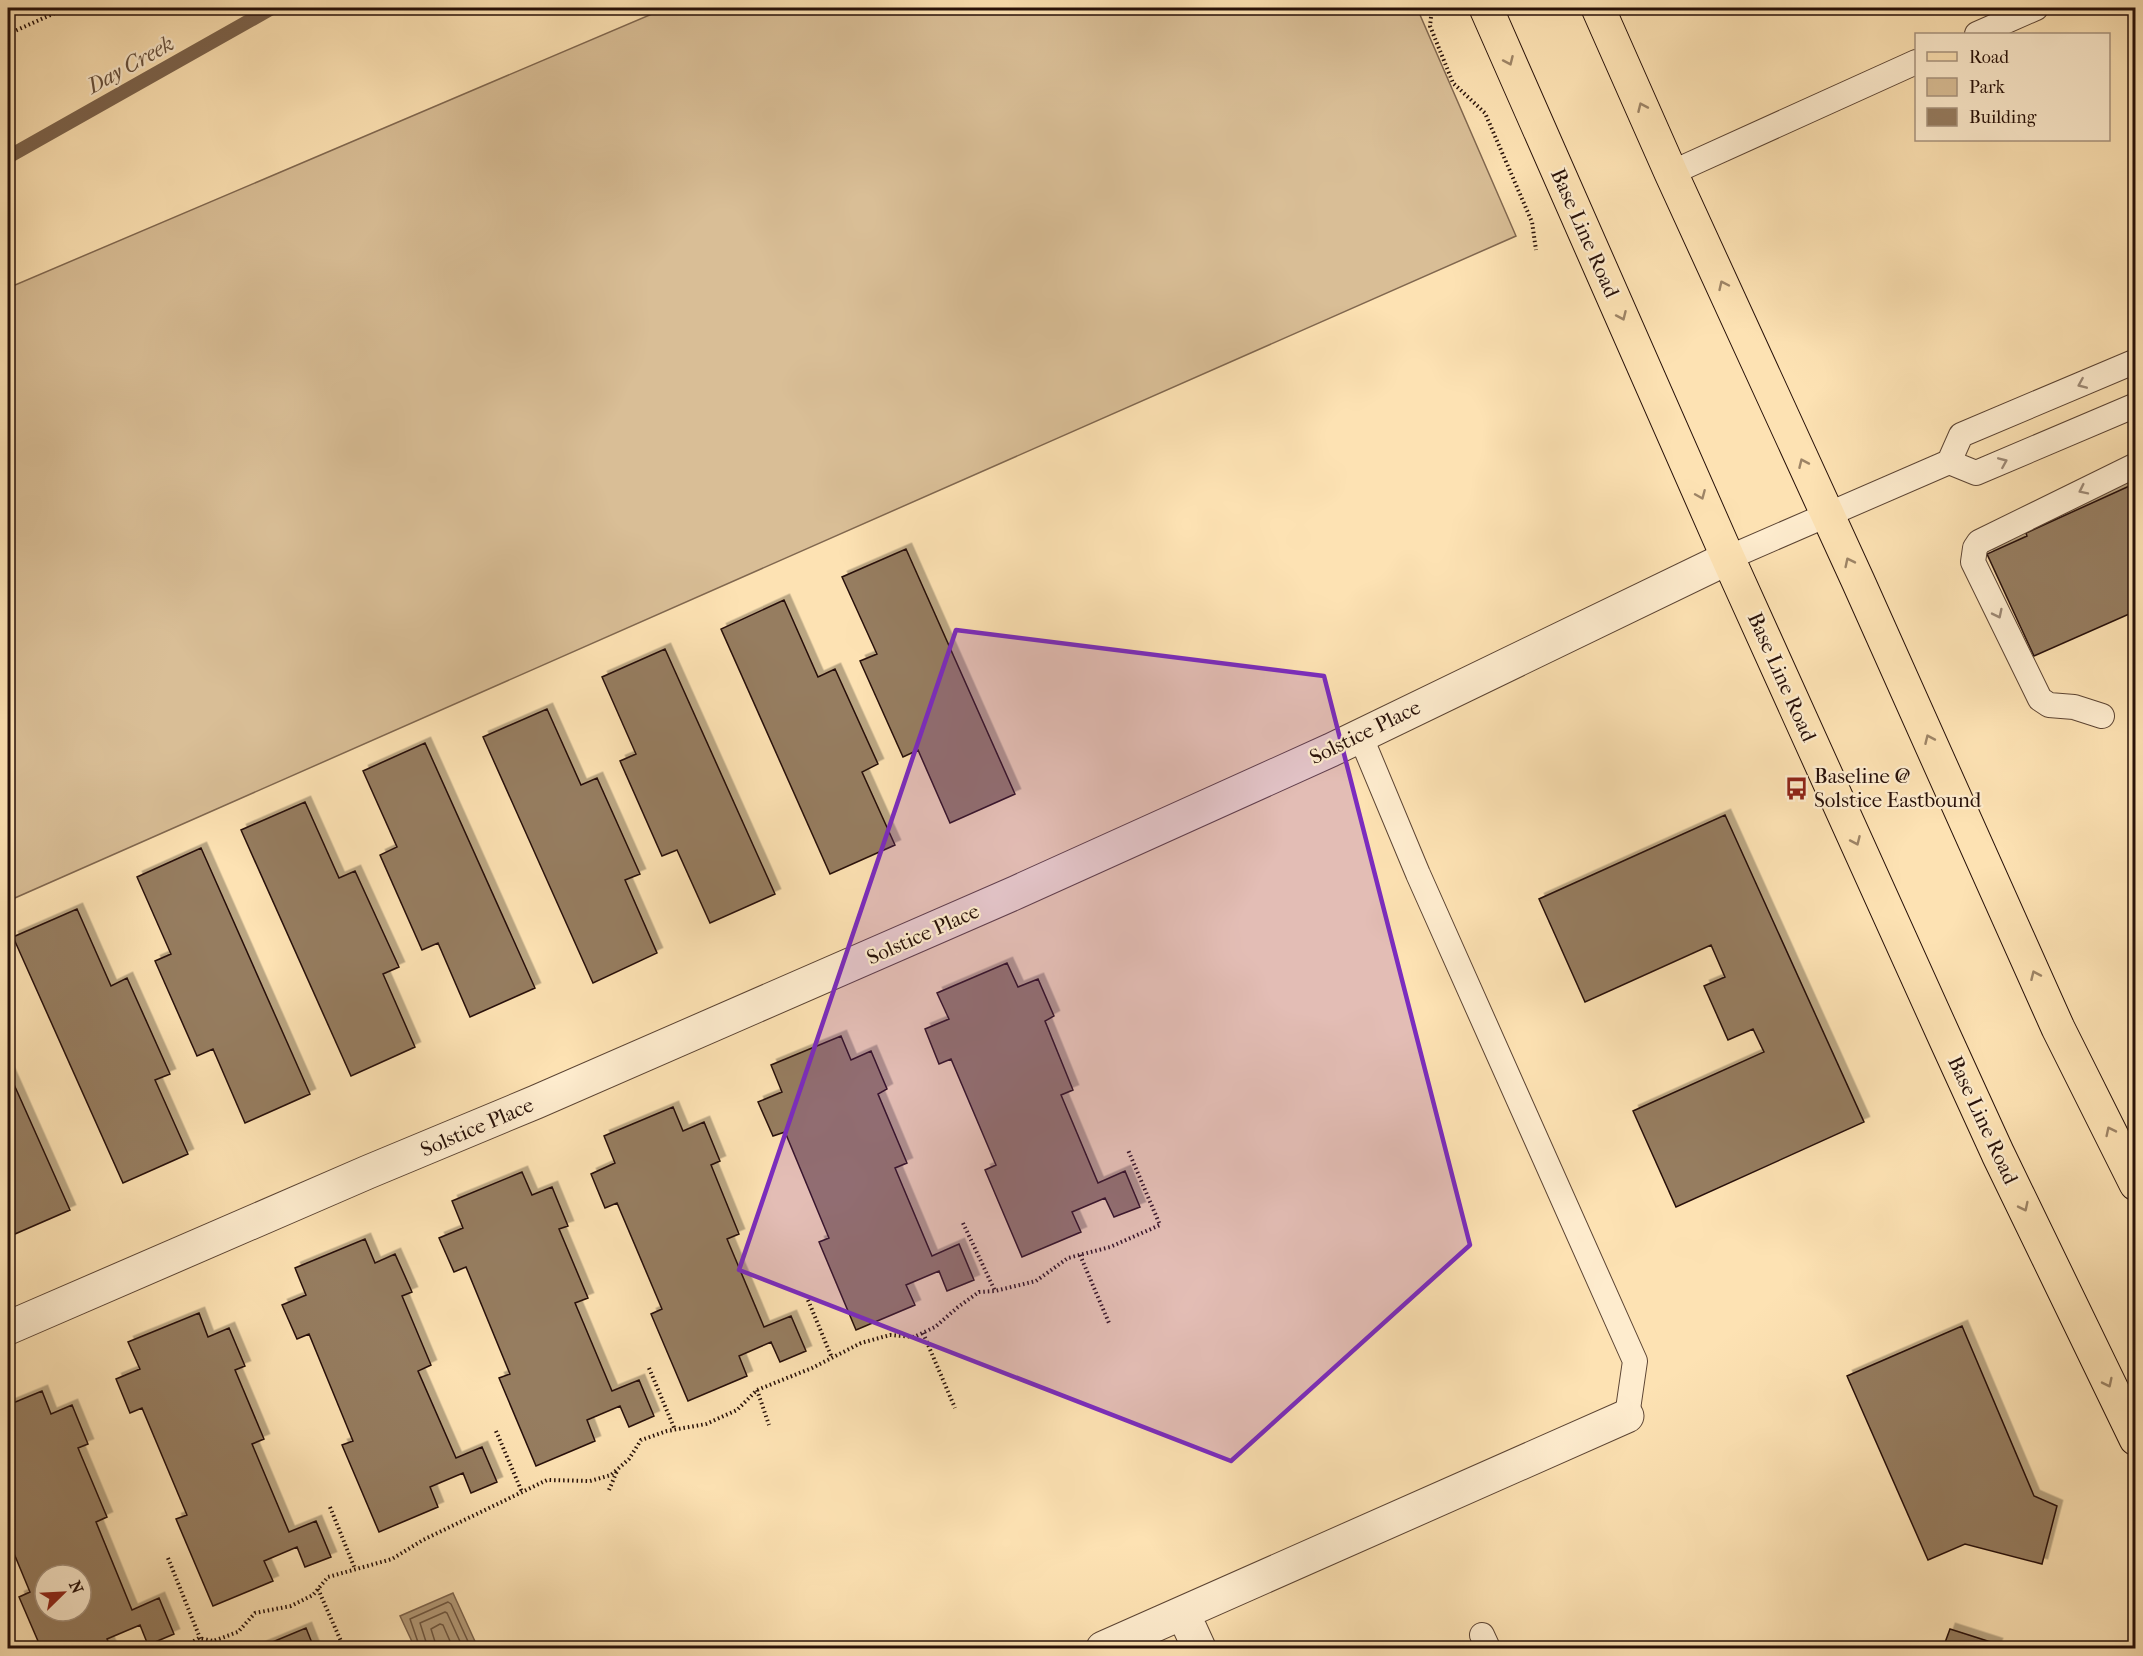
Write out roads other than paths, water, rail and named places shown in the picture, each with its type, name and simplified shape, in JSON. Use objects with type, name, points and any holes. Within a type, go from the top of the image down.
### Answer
[{"type":"main road","name":"Base Line Road","points":[[1486,8],[1728,558],[1998,1154],[2136,1439]]},
{"type":"main road","points":[[1598,8],[2058,1028],[2136,1184]]},
{"type":"street","name":"Solstice Place","points":[[8,1328],[536,1102],[1017,892],[1360,735],[1728,558]]},
{"type":"street","points":[[1103,1648],[1627,1416]]},
{"type":"street","points":[[1184,1613],[1199,1648]]},
{"type":"lane","points":[[1979,33],[2036,8]]},
{"type":"lane","points":[[1671,173],[1915,63]]},
{"type":"lane","points":[[2136,361],[1961,435],[1949,462],[1976,473],[2136,405]]},
{"type":"lane","name":"Solstice Place","points":[[1728,558],[1949,462]]},
{"type":"lane","points":[[2102,716],[2074,707],[2049,705],[2040,699],[1973,562],[1975,548],[1979,542],[2136,465]]},
{"type":"lane","points":[[1360,735],[1418,874],[1635,1360],[1627,1416]]},
{"type":"water","points":[[453,1593],[478,1648],[415,1648],[400,1616]]},
{"type":"waterway","name":"Day Creek","points":[[8,157],[272,8]]},
{"type":"place","name":"Baseline @ Solstice Eastbound","points":[[1796,788]]}]
